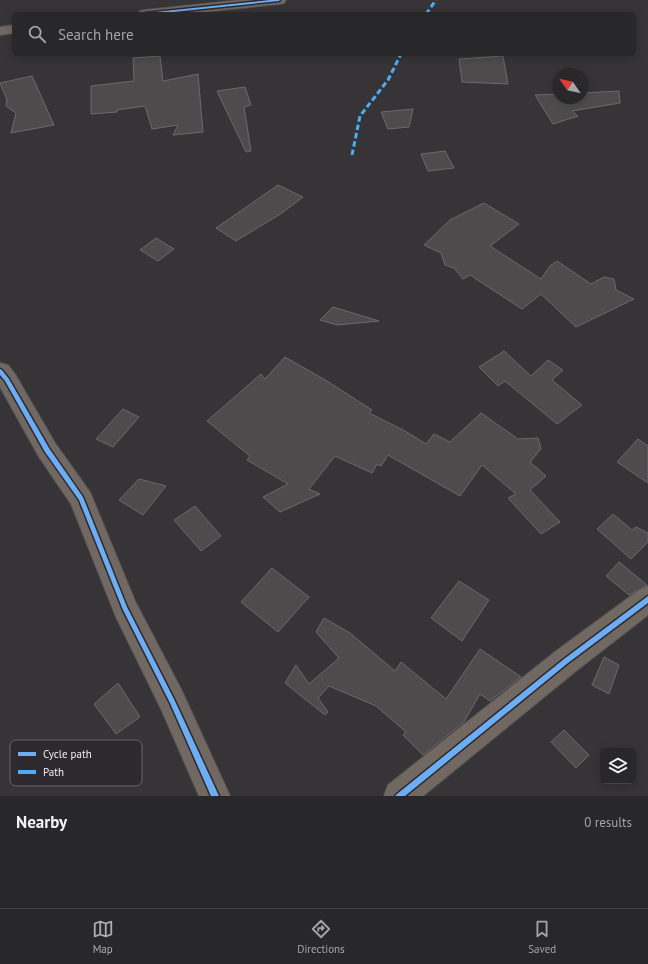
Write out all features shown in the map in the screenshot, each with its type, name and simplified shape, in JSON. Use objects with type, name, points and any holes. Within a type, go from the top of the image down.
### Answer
[{"type":"street","points":[[164,12],[279,0]]},
{"type":"street","points":[[0,31],[12,29]]},
{"type":"street","points":[[0,372],[47,450],[81,499],[125,608],[172,701],[215,796]]},
{"type":"street","points":[[399,796],[566,661],[648,599]]},
{"type":"building","points":[[160,56],[163,81],[198,74],[203,132],[173,135],[178,125],[152,129],[145,106],[117,110],[117,112],[91,114],[91,86],[134,81],[133,58]]},
{"type":"building","points":[[503,56],[508,84],[462,82],[459,59]]},
{"type":"building","points":[[32,76],[54,125],[11,133],[16,113],[6,106],[7,100],[0,83]]},
{"type":"building","points":[[245,87],[251,105],[244,107],[251,151],[246,152],[217,91]]},
{"type":"building","points":[[619,91],[620,103],[572,111],[578,116],[553,124],[535,95],[552,94],[552,104],[588,104],[588,93]]},
{"type":"building","points":[[413,109],[409,127],[388,129],[381,112]]},
{"type":"building","points":[[445,151],[454,168],[428,171],[421,154]]},
{"type":"building","points":[[278,185],[303,197],[282,213],[236,241],[216,228]]},
{"type":"building","points":[[484,203],[519,224],[490,246],[541,279],[550,266],[557,261],[591,284],[604,277],[614,279],[616,290],[634,299],[576,327],[541,294],[522,309],[470,275],[463,279],[454,268],[445,265],[441,253],[424,245],[450,220]]},
{"type":"building","points":[[156,238],[174,249],[158,261],[140,250]]},
{"type":"building","points":[[333,307],[379,321],[337,325],[320,320]]},
{"type":"building","points":[[504,351],[531,376],[548,360],[563,370],[552,380],[582,405],[557,424],[505,381],[498,386],[479,367]]},
{"type":"building","points":[[285,357],[327,381],[372,410],[369,413],[405,431],[426,444],[434,434],[450,442],[481,413],[518,439],[538,438],[541,449],[530,462],[546,476],[530,490],[560,522],[541,534],[508,498],[516,494],[482,465],[460,496],[388,455],[381,466],[377,464],[372,473],[335,456],[309,489],[320,494],[280,512],[263,497],[288,484],[247,460],[250,456],[207,421],[261,374],[265,379]]},
{"type":"building","points":[[123,409],[139,417],[113,447],[96,439]]},
{"type":"building","points":[[638,439],[648,446],[648,483],[617,462]]},
{"type":"building","points":[[139,479],[166,486],[143,515],[119,500]]},
{"type":"building","points":[[195,506],[221,536],[201,551],[174,520]]},
{"type":"building","points":[[613,514],[632,530],[636,527],[648,533],[648,542],[631,559],[597,529]]},
{"type":"building","points":[[619,562],[647,585],[629,595],[606,576]]},
{"type":"building","points":[[272,568],[309,597],[278,632],[241,602]]},
{"type":"building","points":[[459,581],[489,600],[462,641],[431,618]]},
{"type":"building","points":[[324,618],[350,633],[395,671],[401,662],[446,699],[480,649],[521,677],[490,701],[480,694],[464,722],[423,755],[403,735],[406,732],[376,706],[329,686],[318,698],[328,712],[325,715],[285,683],[296,665],[309,684],[339,658],[316,632]]},
{"type":"building","points":[[604,657],[619,665],[609,694],[592,685]]},
{"type":"building","points":[[118,683],[140,717],[116,734],[94,704]]},
{"type":"building","points":[[564,730],[589,755],[576,768],[551,742]]},
{"type":"marked path","points":[[427,12],[436,0]]},
{"type":"marked path","points":[[352,155],[360,116],[388,80],[400,56]]},
{"type":"cycle path","points":[[164,12],[279,0]]},
{"type":"cycle path","points":[[0,371],[7,380],[47,450],[81,499],[125,608],[172,701],[215,796]]},
{"type":"cycle path","points":[[399,796],[566,661],[648,599]]}]
